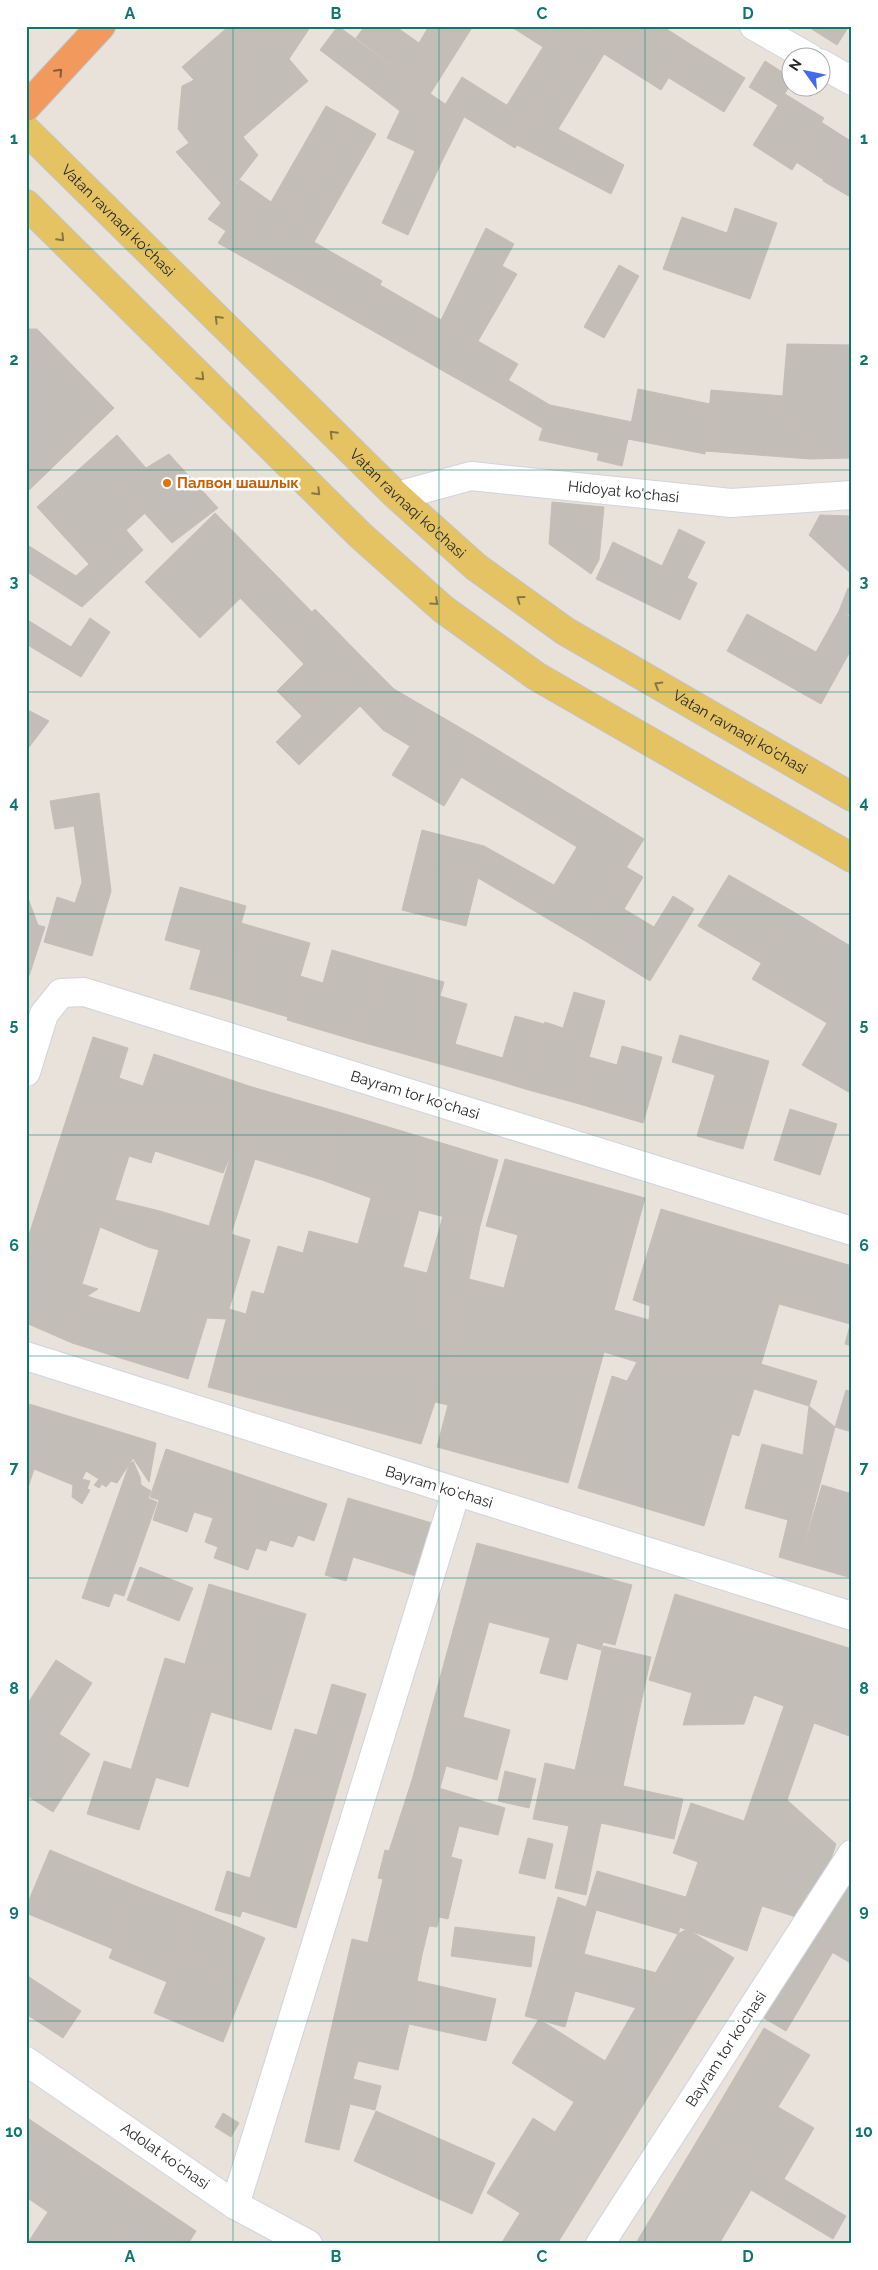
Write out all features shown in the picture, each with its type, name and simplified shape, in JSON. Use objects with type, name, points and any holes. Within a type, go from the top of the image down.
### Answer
[{"type":"highway","points":[[26,107],[101,26]]},
{"type":"main road","name":"Vatan ravnaqi ko'chasi","points":[[26,130],[397,496],[476,567],[565,631],[852,797]]},
{"type":"main road","points":[[26,204],[360,535],[443,609],[536,676],[852,858]]},
{"type":"street","points":[[754,26],[792,48]]},
{"type":"street","points":[[830,69],[852,81]]},
{"type":"street","name":"Hidoyat ko'chasi","points":[[397,496],[471,476],[731,503],[852,495]]},
{"type":"street","name":"Bayram tor koʻchasi","points":[[26,1072],[44,1014],[62,993],[84,992],[852,1231]]},
{"type":"street","name":"Bayram koʻchasi","points":[[26,1356],[852,1616]]},
{"type":"street","points":[[235,2205],[456,1492]]},
{"type":"street","name":"Bayram tor koʻchasi","points":[[600,2244],[852,1854]]},
{"type":"street","name":"Adolat koʻchasi","points":[[26,2061],[235,2205],[308,2244]]},
{"type":"building","points":[[229,26],[311,26],[289,59],[308,81],[243,137],[258,155],[221,203],[176,152],[189,143],[178,129],[182,86],[194,80],[182,67]]},
{"type":"building","points":[[338,26],[419,86],[400,111],[320,50]]},
{"type":"building","points":[[365,26],[395,26],[419,43],[429,26],[473,26],[430,94],[356,38]]},
{"type":"building","points":[[510,26],[584,26],[588,29],[532,121],[507,105],[543,47]]},
{"type":"building","points":[[590,26],[662,26],[690,44],[661,90],[604,54],[558,129],[624,165],[611,194],[517,145]]},
{"type":"building","points":[[807,26],[849,26],[837,45]]},
{"type":"building","points":[[690,44],[745,78],[724,112],[669,78]]},
{"type":"building","points":[[765,61],[780,71],[780,98],[782,98],[778,105],[749,87]]},
{"type":"building","points":[[462,77],[532,121],[515,148],[445,105]]},
{"type":"building","points":[[419,86],[464,117],[441,163],[387,138],[400,111]]},
{"type":"building","points":[[782,98],[792,98],[824,118],[792,170],[753,145]]},
{"type":"building","points":[[326,106],[350,119],[264,269],[218,243],[226,231],[208,219],[240,180],[271,202]]},
{"type":"building","points":[[350,119],[376,134],[314,242],[382,281],[359,323],[264,269]]},
{"type":"building","points":[[821,122],[849,140],[824,180],[796,162]]},
{"type":"building","points":[[849,140],[852,142],[852,198],[823,181]]},
{"type":"building","points":[[415,151],[441,163],[408,235],[382,223]]},
{"type":"building","points":[[735,208],[777,223],[750,299],[663,269],[682,217],[727,233]]},
{"type":"building","points":[[486,228],[514,244],[502,266],[517,274],[478,341],[441,320]]},
{"type":"building","points":[[619,265],[639,276],[604,338],[584,327]]},
{"type":"building","points":[[380,285],[518,364],[496,401],[359,323]]},
{"type":"building","points":[[26,329],[37,329],[114,408],[26,493]]},
{"type":"building","points":[[787,344],[852,345],[852,458],[810,459],[812,433],[780,430]]},
{"type":"building","points":[[508,380],[550,405],[542,428],[496,401]]},
{"type":"building","points":[[638,389],[710,404],[705,454],[628,439]]},
{"type":"building","points":[[711,390],[783,396],[780,430],[812,433],[810,459],[705,451]]},
{"type":"building","points":[[550,405],[632,422],[622,466],[597,460],[599,453],[539,440]]},
{"type":"building","points":[[117,435],[146,468],[122,489],[145,513],[89,564],[37,507]]},
{"type":"building","points":[[169,454],[218,508],[172,543],[122,489],[146,468]]},
{"type":"building","points":[[552,502],[604,507],[599,560],[591,574],[549,544]]},
{"type":"building","points":[[215,513],[270,569],[200,638],[145,582]]},
{"type":"building","points":[[820,515],[852,516],[852,572],[849,572],[809,535]]},
{"type":"building","points":[[679,529],[705,542],[687,578],[697,583],[680,620],[596,579],[613,542],[662,566]]},
{"type":"building","points":[[126,530],[143,550],[82,607],[26,571],[26,544],[76,576]]},
{"type":"building","points":[[270,569],[312,612],[282,641],[240,598]]},
{"type":"building","points":[[848,588],[852,589],[852,616],[839,611]]},
{"type":"building","points":[[315,609],[362,657],[302,716],[277,691],[304,664],[282,641]]},
{"type":"building","points":[[839,611],[852,618],[852,648],[821,704],[727,651],[747,614],[816,652]]},
{"type":"building","points":[[90,618],[110,632],[81,677],[26,644],[26,619],[71,647]]},
{"type":"building","points":[[362,657],[394,689],[483,741],[444,806],[392,775],[410,746],[383,730],[360,706],[299,765],[276,742]]},
{"type":"building","points":[[26,709],[49,721],[26,751]]},
{"type":"building","points":[[483,741],[644,839],[582,939],[478,878],[414,862],[422,830],[484,846],[554,885],[577,847],[461,777]]},
{"type":"building","points":[[99,793],[111,891],[92,956],[44,942],[57,897],[75,903],[82,882],[74,826],[55,829],[50,801]]},
{"type":"building","points":[[414,862],[478,878],[466,926],[402,910]]},
{"type":"building","points":[[626,867],[643,877],[624,909],[654,927],[673,896],[694,909],[650,981],[582,939]]},
{"type":"building","points":[[729,875],[792,911],[761,963],[698,926]]},
{"type":"building","points":[[180,887],[246,906],[220,997],[190,989],[201,950],[165,940]]},
{"type":"building","points":[[26,893],[38,925],[45,927],[26,985]]},
{"type":"building","points":[[792,911],[852,947],[852,981],[827,1023],[752,979]]},
{"type":"building","points":[[241,923],[310,943],[288,1017],[220,997]]},
{"type":"building","points":[[332,950],[380,964],[358,1041],[287,1020],[300,976],[323,983]]},
{"type":"building","points":[[380,964],[444,982],[422,1059],[358,1041]]},
{"type":"building","points":[[852,981],[851,1043],[852,1094],[802,1065]]},
{"type":"building","points":[[574,992],[605,1001],[576,1103],[525,1089],[545,1022],[563,1028]]},
{"type":"building","points":[[440,996],[467,1004],[455,1044],[503,1058],[496,1080],[422,1059]]},
{"type":"building","points":[[515,1016],[544,1024],[525,1089],[496,1080]]},
{"type":"building","points":[[680,1035],[769,1061],[743,1149],[697,1136],[715,1075],[672,1062]]},
{"type":"building","points":[[93,1037],[128,1048],[119,1078],[143,1086],[154,1054],[252,1087],[232,1152],[223,1173],[155,1151],[151,1163],[129,1156],[115,1200],[160,1211],[148,1247],[100,1227],[82,1284],[98,1289],[87,1296],[72,1343],[26,1323],[26,1244]]},
{"type":"building","points":[[622,1046],[662,1057],[643,1123],[576,1103],[589,1057],[617,1065]]},
{"type":"building","points":[[252,1087],[342,1113],[322,1180],[232,1152]]},
{"type":"building","points":[[790,1109],[837,1124],[820,1175],[774,1160]]},
{"type":"building","points":[[342,1113],[498,1160],[480,1226],[371,1198],[322,1180]]},
{"type":"building","points":[[232,1152],[255,1159],[231,1234],[250,1240],[226,1319],[207,1318],[188,1379],[72,1343],[87,1296],[140,1313],[159,1250],[148,1247],[160,1211],[209,1226]]},
{"type":"building","points":[[505,1159],[645,1198],[614,1310],[649,1320],[637,1362],[604,1352],[568,1483],[437,1447],[448,1405],[435,1402],[469,1279],[504,1288],[518,1235],[486,1226]]},
{"type":"building","points":[[371,1198],[419,1210],[403,1267],[427,1273],[443,1216],[480,1226],[469,1279],[435,1402],[421,1444],[208,1387],[229,1309],[246,1314],[252,1291],[264,1294],[278,1246],[303,1253],[309,1231],[358,1244]]},
{"type":"building","points":[[661,1209],[852,1266],[852,1318],[850,1324],[779,1304],[761,1364],[817,1381],[809,1406],[754,1389],[739,1436],[732,1434],[704,1526],[578,1488],[612,1376],[627,1381],[637,1362],[649,1320],[650,1306],[633,1300]]},
{"type":"building","points":[[852,1318],[852,1346],[845,1344]]},
{"type":"building","points":[[846,1390],[852,1392],[852,1432],[835,1427]]},
{"type":"building","points":[[26,1403],[156,1443],[149,1482],[133,1458],[117,1483],[111,1481],[106,1487],[102,1484],[99,1488],[94,1485],[99,1479],[86,1471],[82,1479],[90,1481],[87,1489],[90,1490],[82,1504],[72,1497],[73,1485],[34,1469],[26,1494]]},
{"type":"building","points":[[809,1406],[835,1427],[799,1563],[779,1557],[788,1520],[745,1508],[762,1444],[803,1455]]},
{"type":"building","points":[[166,1449],[327,1504],[314,1541],[298,1535],[293,1547],[270,1540],[266,1551],[256,1548],[248,1570],[214,1558],[218,1547],[205,1542],[213,1518],[194,1512],[187,1532],[153,1520],[159,1500],[150,1497]]},
{"type":"building","points":[[133,1461],[140,1477],[141,1485],[151,1491],[148,1498],[157,1502],[124,1596],[114,1593],[109,1607],[82,1598],[129,1465]]},
{"type":"building","points":[[822,1485],[852,1494],[852,1578],[799,1563]]},
{"type":"building","points":[[348,1498],[432,1523],[416,1576],[353,1557],[346,1581],[325,1575]]},
{"type":"building","points":[[477,1543],[632,1585],[615,1645],[603,1642],[601,1650],[577,1643],[567,1680],[540,1673],[550,1638],[489,1622],[463,1717],[510,1730],[497,1780],[446,1766],[440,1788],[412,1780]]},
{"type":"building","points":[[140,1567],[193,1588],[179,1621],[127,1600]]},
{"type":"building","points":[[209,1584],[306,1614],[282,1694],[185,1664]]},
{"type":"building","points":[[675,1594],[852,1649],[852,1737],[814,1723],[787,1800],[836,1844],[818,1898],[807,1894],[799,1918],[762,1906],[747,1951],[676,1926],[698,1862],[673,1853],[691,1803],[744,1821],[784,1706],[754,1695],[744,1724],[683,1725],[692,1693],[649,1680]]},
{"type":"building","points":[[603,1646],[651,1657],[623,1786],[683,1799],[674,1839],[601,1823],[586,1895],[555,1888],[569,1826],[533,1819],[545,1763],[575,1770]]},
{"type":"building","points":[[165,1658],[282,1694],[271,1730],[211,1712],[188,1787],[131,1770]]},
{"type":"building","points":[[56,1660],[92,1683],[59,1734],[90,1754],[53,1812],[26,1795],[26,1706]]},
{"type":"building","points":[[332,1684],[366,1694],[296,1928],[242,1911],[240,1917],[215,1910],[227,1871],[250,1878],[295,1729],[317,1735]]},
{"type":"building","points":[[104,1761],[156,1777],[139,1830],[87,1814]]},
{"type":"building","points":[[505,1771],[536,1779],[529,1808],[498,1801]]},
{"type":"building","points":[[412,1780],[505,1808],[498,1835],[459,1826],[451,1857],[462,1860],[448,1919],[439,1917],[437,1927],[429,1926],[422,1955],[368,1942],[383,1879],[378,1878],[385,1850],[389,1851]]},
{"type":"building","points":[[528,1838],[553,1844],[545,1879],[519,1873]]},
{"type":"building","points":[[50,1850],[138,1887],[113,1949],[26,1913],[26,1907]]},
{"type":"building","points":[[597,1871],[689,1898],[678,1934],[586,1907]]},
{"type":"building","points":[[852,1874],[852,1964],[812,1940]]},
{"type":"building","points":[[138,1887],[196,1910],[167,1982],[109,1958]]},
{"type":"building","points":[[558,1897],[586,1907],[597,1907],[584,1954],[657,1973],[647,2011],[575,1991],[565,2027],[525,2016]]},
{"type":"building","points":[[196,1910],[265,1938],[247,1982],[178,1955]]},
{"type":"building","points":[[455,1927],[535,1937],[531,1967],[451,1956]]},
{"type":"building","points":[[687,1929],[734,1958],[557,2244],[501,2244],[520,2213],[487,2193],[533,2118],[555,2132],[574,2102],[512,2063],[539,2019],[605,2061],[678,1934]]},
{"type":"building","points":[[805,1936],[833,1952],[786,2031],[757,2014]]},
{"type":"building","points":[[352,1939],[422,1955],[417,1981],[496,1999],[486,2041],[409,2024],[398,2070],[358,2061],[353,2079],[381,2086],[375,2110],[350,2104],[339,2150],[305,2142]]},
{"type":"building","points":[[178,1955],[247,1982],[223,2042],[154,2013]]},
{"type":"building","points":[[26,1975],[81,2011],[63,2038],[26,2014]]},
{"type":"building","points":[[764,2028],[810,2055],[778,2107],[814,2128],[784,2179],[703,2131]]},
{"type":"building","points":[[376,2111],[495,2163],[472,2214],[354,2161]]},
{"type":"building","points":[[223,2113],[239,2123],[231,2137],[215,2127]]},
{"type":"building","points":[[26,2117],[196,2231],[188,2244],[27,2244],[48,2212],[26,2197]]},
{"type":"building","points":[[703,2131],[846,2216],[833,2239],[751,2190],[719,2244],[650,2244],[639,2238]]},
{"type":"building","points":[[639,2238],[650,2244],[636,2244]]},
{"type":"place","name":"Палвон шашлык","points":[[167,483]]}]
